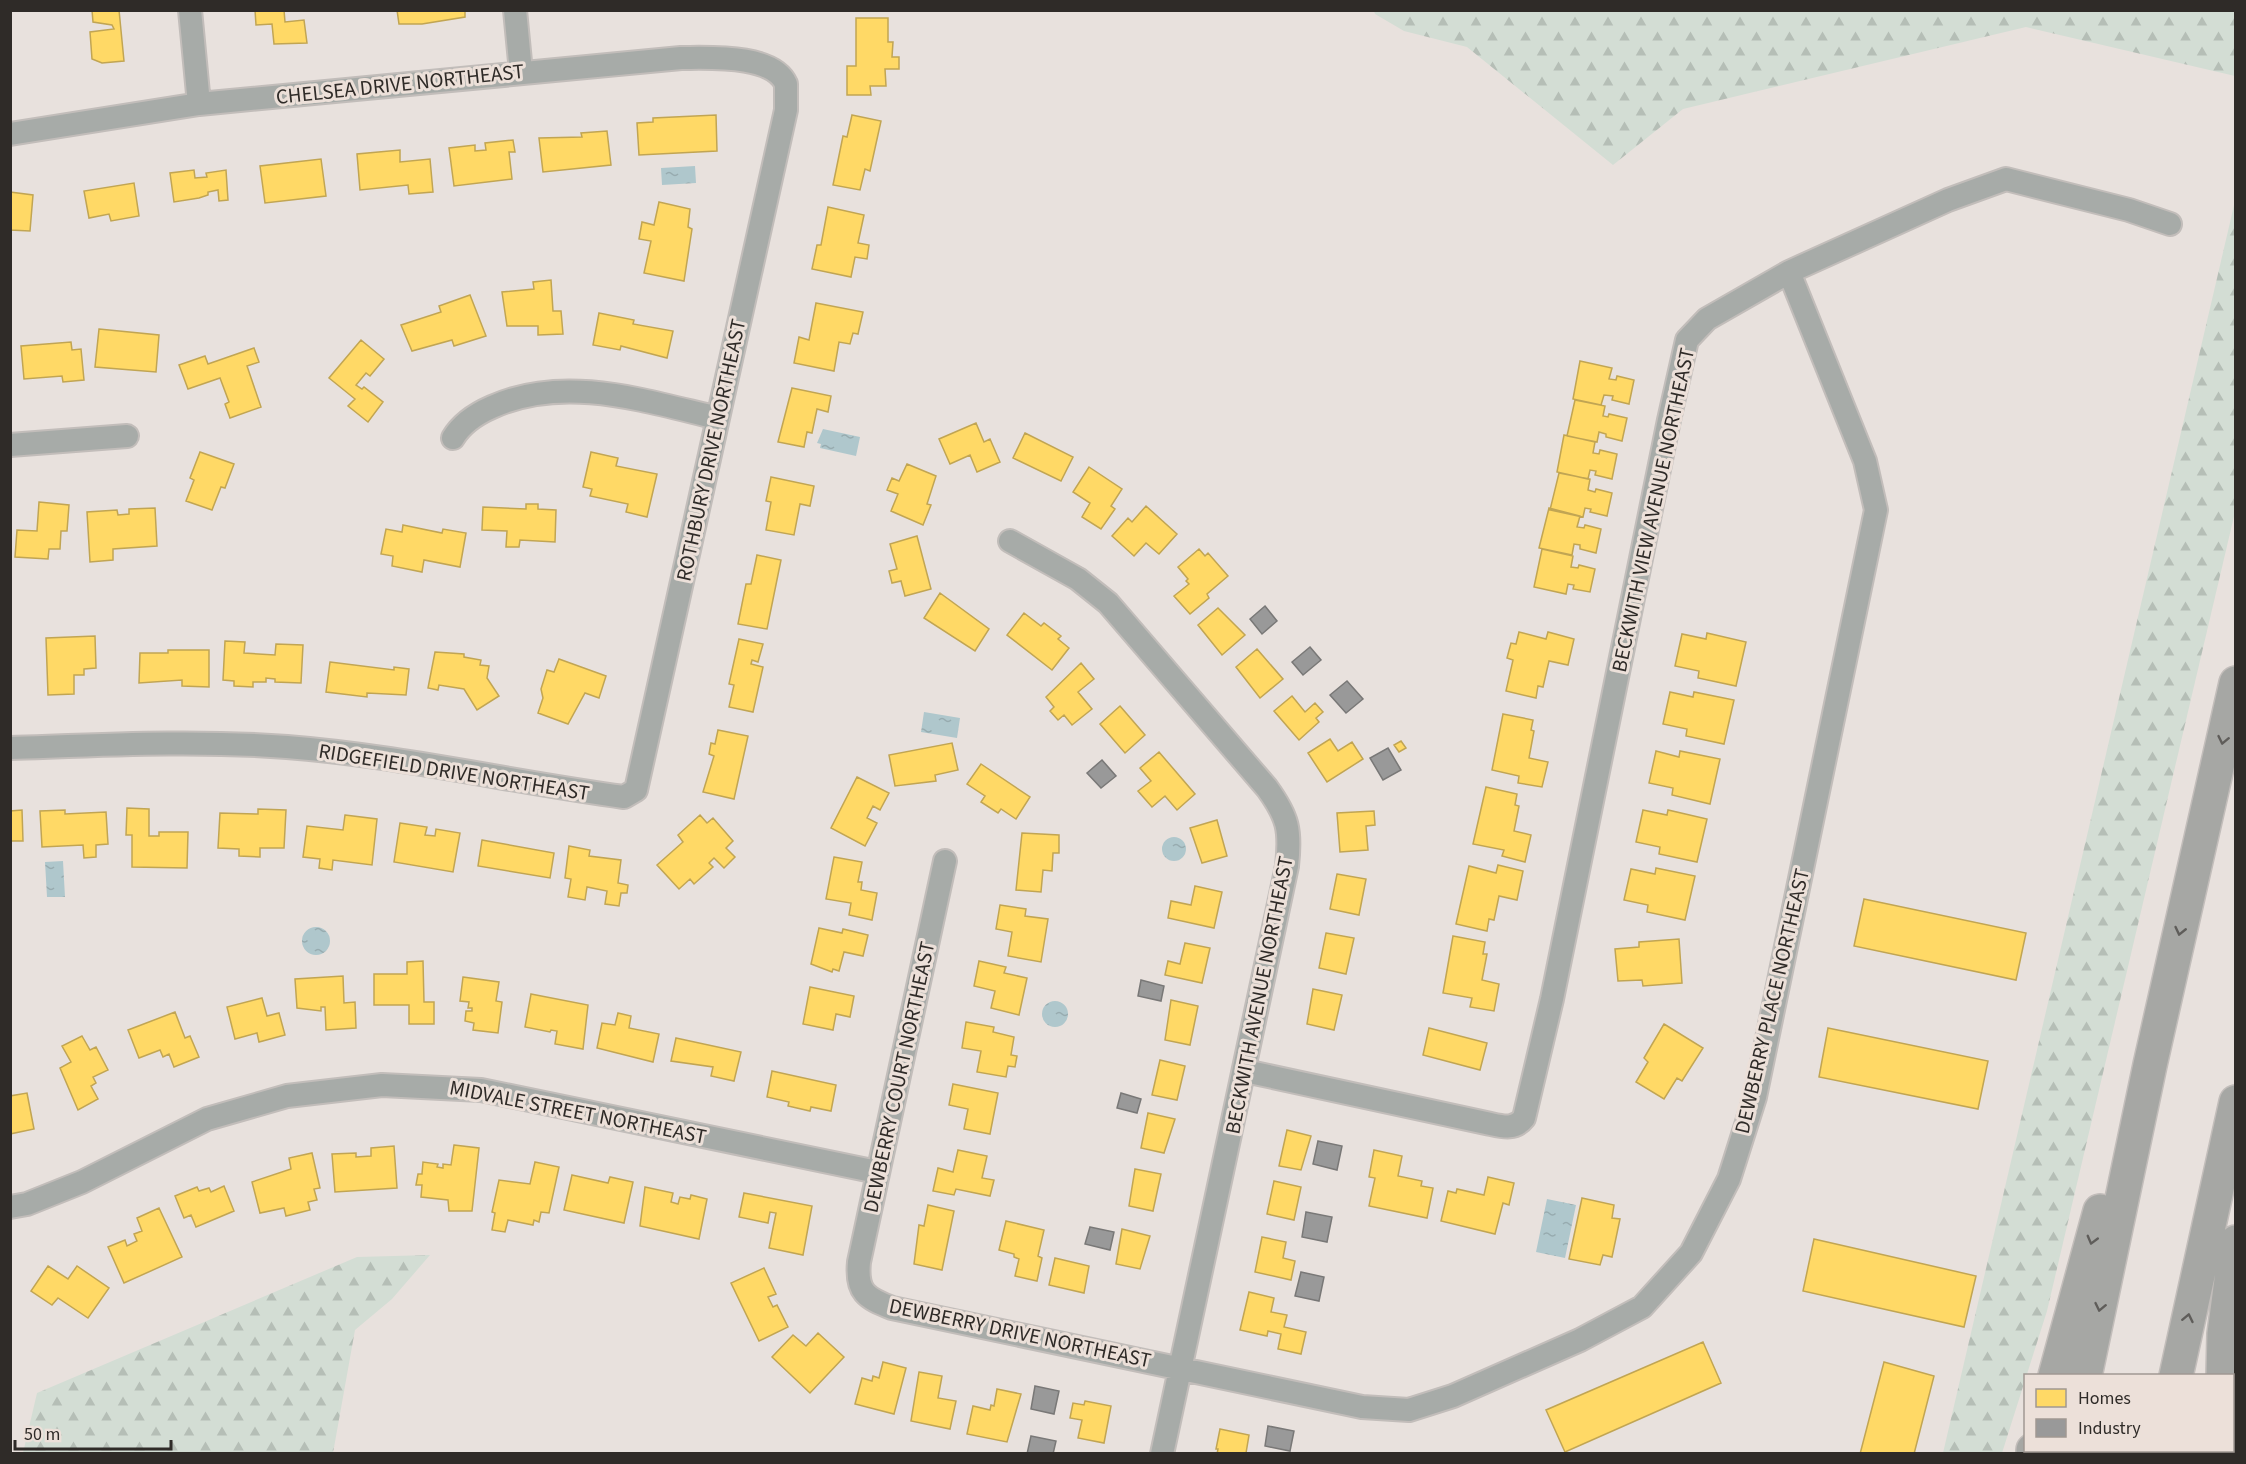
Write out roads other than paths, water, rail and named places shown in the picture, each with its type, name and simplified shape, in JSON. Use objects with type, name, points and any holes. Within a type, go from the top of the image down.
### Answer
[{"type":"highway","points":[[2085,1374],[2150,1065],[2235,683]]},
{"type":"highway","points":[[2056,1374],[2112,1168],[2150,1065]]},
{"type":"highway","points":[[2176,1374],[2235,1102]]},
{"type":"highway","points":[[2223,1374],[2224,1334],[2235,1242]]},
{"type":"street","points":[[190,10],[199,104]]},
{"type":"street","points":[[515,10],[521,72]]},
{"type":"street","name":"CHELSEA DRIVE NORTHEAST","points":[[10,134],[199,104],[681,58],[723,58],[774,69],[785,81]]},
{"type":"street","name":"ROTHBURY DRIVE NORTHEAST","points":[[610,795],[624,797],[636,790],[641,775],[786,110],[785,81]]},
{"type":"street","name":"BECKWITH VIEW AVENUE NORTHEAST","points":[[1245,1071],[1486,1123],[1518,1126],[1528,1107],[1537,1067],[1688,340],[1707,319],[1789,272],[1948,200],[2006,179],[2170,224]]},
{"type":"street","name":"DEWBERRY PLACE NORTHEAST","points":[[1180,1368],[1362,1407],[1409,1410],[1453,1396],[1580,1340],[1642,1307],[1691,1253],[1729,1179],[1755,1097],[1876,510],[1865,461],[1789,272]]},
{"type":"street","points":[[453,438],[459,429],[477,414],[515,397],[561,391],[611,394],[718,418]]},
{"type":"street","points":[[10,445],[127,436]]},
{"type":"street","name":"BECKWITH AVENUE NORTHEAST","points":[[1010,541],[1078,579],[1108,603],[1267,788],[1286,816],[1289,836],[1287,866],[1162,1454]]},
{"type":"street","name":"RIDGEFIELD DRIVE NORTHEAST","points":[[10,748],[155,744],[286,747],[434,764],[610,795]]},
{"type":"street","name":"DEWBERRY COURT NORTHEAST","points":[[863,1292],[858,1275],[859,1262],[945,861]]},
{"type":"street","name":"MIDVALE STREET NORTHEAST","points":[[10,1207],[27,1204],[82,1182],[207,1119],[287,1096],[382,1084],[456,1086],[491,1092],[878,1172]]},
{"type":"street","name":"DEWBERRY DRIVE NORTHEAST","points":[[863,1292],[871,1300],[892,1308],[1180,1368]]},
{"type":"water","points":[[695,166],[696,183],[662,185],[661,168]]},
{"type":"water","points":[[823,429],[860,437],[856,456],[820,448],[821,444],[817,443]]},
{"type":"water","points":[[924,712],[960,718],[957,738],[921,732]]},
{"type":"water","points":[[1174,837],[1182,841],[1186,849],[1182,857],[1174,861],[1166,857],[1162,849],[1166,841]]},
{"type":"water","points":[[63,861],[65,897],[47,897],[45,862]]},
{"type":"water","points":[[316,927],[326,931],[330,941],[326,951],[316,955],[306,951],[302,941],[306,931]]},
{"type":"water","points":[[1055,1001],[1064,1005],[1068,1014],[1064,1023],[1055,1027],[1046,1023],[1042,1014],[1046,1005]]},
{"type":"water","points":[[1547,1199],[1576,1205],[1565,1258],[1536,1252]]}]
